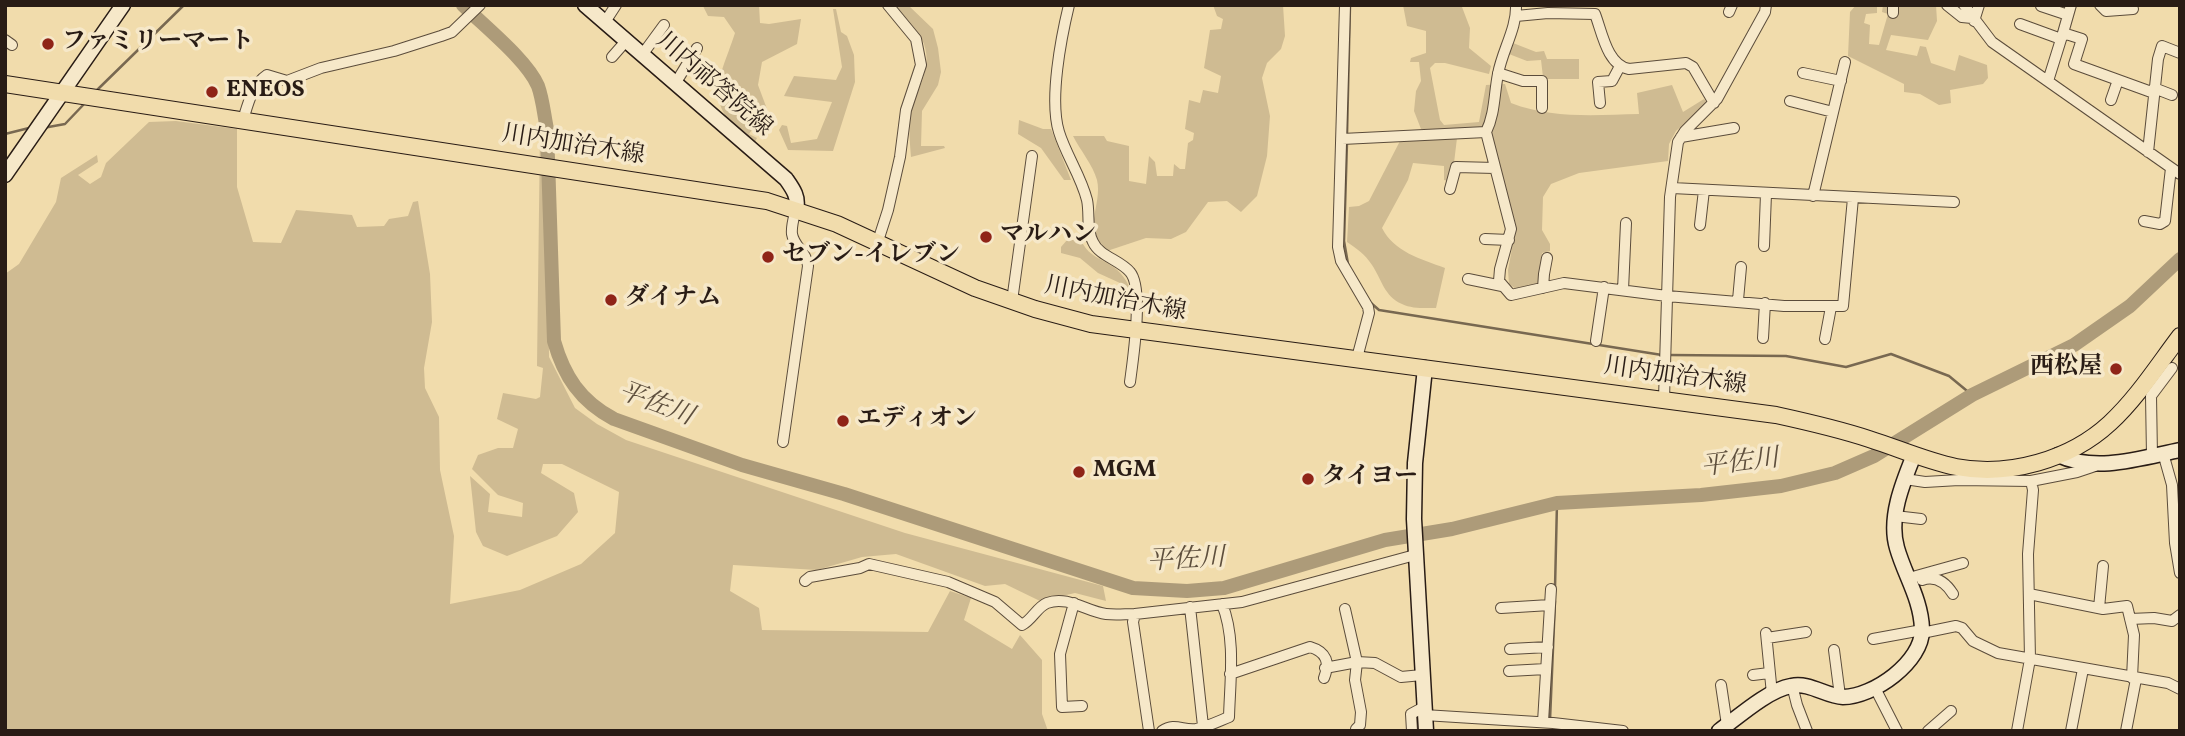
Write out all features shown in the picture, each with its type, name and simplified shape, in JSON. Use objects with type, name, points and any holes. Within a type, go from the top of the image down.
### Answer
[{"type":"main road","name":"川内加治木線","points":[[5,84],[726,193],[796,209],[878,241],[975,288],[1063,317],[1136,332],[1357,358],[1776,415],[1868,438],[1954,467],[1997,470],[2015,468],[2059,455],[2084,443],[2098,433],[2133,398],[2180,335]]},
{"type":"street","points":[[5,175],[123,5]]},
{"type":"street","name":"川内祁答院線","points":[[585,5],[786,179],[793,189],[796,209]]},
{"type":"street","points":[[605,22],[616,5]]},
{"type":"street","points":[[878,241],[900,157],[908,102],[921,72],[916,39],[888,5]]},
{"type":"street","points":[[1069,5],[1055,114],[1059,133],[1087,201],[1090,237],[1094,246],[1132,273],[1136,286],[1136,332],[1130,382]]},
{"type":"street","points":[[1345,5],[1345,139],[1338,247],[1341,261],[1368,307],[1369,313],[1357,358]]},
{"type":"street","points":[[1664,399],[1672,188],[1678,142],[1714,103],[1742,57],[1766,5]]},
{"type":"street","points":[[1947,5],[1962,17],[1973,19]]},
{"type":"street","points":[[1964,5],[1992,41],[2176,171],[2165,221],[2160,224],[2144,221]]},
{"type":"street","points":[[1973,19],[1979,5]]},
{"type":"street","points":[[2100,5],[2106,11],[2133,9]]},
{"type":"street","points":[[243,120],[250,97],[261,79],[267,75],[287,82],[321,68],[394,51],[452,32],[480,6]]},
{"type":"street","points":[[2041,6],[2070,10],[2048,81]]},
{"type":"street","points":[[1714,103],[1693,67],[1686,63],[1629,69],[1620,66],[1610,55],[1594,9],[1549,13],[1516,11],[1498,73],[1491,121],[1486,132],[1511,229],[1500,269],[1499,281],[1502,286],[1511,295],[1564,283],[1667,296],[1843,306],[1853,198]]},
{"type":"street","points":[[2020,24],[2082,39],[2074,64],[2172,95]]},
{"type":"street","points":[[642,54],[664,25]]},
{"type":"street","points":[[612,57],[626,41]]},
{"type":"street","points":[[2148,152],[2154,90],[2162,46],[2180,53]]},
{"type":"street","points":[[675,83],[697,48]]},
{"type":"street","points":[[1813,196],[1845,62]]},
{"type":"street","points":[[1600,103],[1598,82],[1612,81],[1620,66]]},
{"type":"street","points":[[1803,72],[1841,81]]},
{"type":"street","points":[[1498,73],[1523,81],[1542,81],[1542,108]]},
{"type":"street","points":[[2111,100],[2118,80]]},
{"type":"street","points":[[1790,101],[1833,112]]},
{"type":"street","points":[[1681,137],[1734,128]]},
{"type":"street","points":[[1345,139],[1486,132]]},
{"type":"street","points":[[1012,301],[1032,156]]},
{"type":"street","points":[[1450,188],[1456,167],[1495,168]]},
{"type":"street","points":[[1672,188],[1954,202]]},
{"type":"street","points":[[1700,225],[1704,190]]},
{"type":"street","points":[[1764,246],[1766,194]]},
{"type":"street","points":[[783,442],[808,266],[807,256],[794,240],[791,231],[796,209]]},
{"type":"street","points":[[1623,290],[1626,223]]},
{"type":"street","points":[[1485,239],[1509,240]]},
{"type":"street","points":[[1543,288],[1547,258]]},
{"type":"street","points":[[1738,300],[1741,267]]},
{"type":"street","points":[[1468,279],[1502,286]]},
{"type":"street","points":[[1596,341],[1604,287]]},
{"type":"street","points":[[1763,338],[1765,303]]},
{"type":"street","points":[[1825,339],[1831,307]]},
{"type":"street","points":[[1425,368],[1415,463],[1414,519],[1426,731]]},
{"type":"street","points":[[2172,368],[2151,396],[2158,455],[2172,485],[2175,542],[2180,573]]},
{"type":"street","points":[[2098,433],[2086,447],[2086,452],[2100,464]]},
{"type":"street","points":[[1905,479],[1925,482],[2031,481],[2077,472],[2100,464],[2180,450]]},
{"type":"street","points":[[1723,728],[1772,694],[1793,685],[1803,685],[1840,696],[1856,695],[1875,688],[1904,666],[1916,650],[1922,632],[1919,607],[1896,547],[1894,534],[1895,516],[1911,454]]},
{"type":"street","points":[[2059,455],[2070,461],[2100,464]]},
{"type":"street","points":[[2017,731],[2030,659],[2028,554],[2033,490],[2031,481]]},
{"type":"street","points":[[1895,516],[1921,519]]},
{"type":"street","points":[[805,581],[869,564],[926,575],[995,602],[1022,625],[1027,624],[1043,604],[1054,601],[1073,603],[1104,614],[1135,614],[1242,602],[1415,553]]},
{"type":"street","points":[[1910,581],[1963,563]]},
{"type":"street","points":[[2099,608],[2103,566]]},
{"type":"street","points":[[1910,581],[1935,578],[1947,585],[1953,594]]},
{"type":"street","points":[[1548,723],[1546,669],[1551,589]]},
{"type":"street","points":[[2029,594],[2099,608],[2127,606],[2134,635],[2134,679],[2126,731]]},
{"type":"street","points":[[1073,603],[1060,653],[1062,707],[1082,706]]},
{"type":"street","points":[[1162,731],[1177,726],[1195,729],[1229,717],[1230,652],[1222,604]]},
{"type":"street","points":[[1501,608],[1550,605]]},
{"type":"street","points":[[1190,607],[1203,726]]},
{"type":"street","points":[[1345,609],[1357,662],[1355,680],[1361,712],[1360,725],[1356,729]]},
{"type":"street","points":[[1135,614],[1133,622],[1149,731]]},
{"type":"street","points":[[2130,620],[2154,618],[2172,621],[2180,615]]},
{"type":"street","points":[[1956,626],[1965,644]]},
{"type":"street","points":[[1873,639],[1956,626],[1962,628],[1973,641],[1998,653],[2168,683],[2180,689]]},
{"type":"street","points":[[1772,694],[1766,636],[1806,632]]},
{"type":"street","points":[[1230,674],[1310,647],[1320,650],[1325,656],[1325,671],[1357,662],[1375,663],[1401,677],[1422,675]]},
{"type":"street","points":[[1510,649],[1548,647]]},
{"type":"street","points":[[1834,650],[1840,696]]},
{"type":"street","points":[[2071,731],[2083,668]]},
{"type":"street","points":[[1509,671],[1546,669]]},
{"type":"street","points":[[1753,675],[1769,673]]},
{"type":"street","points":[[1721,685],[1723,728]]},
{"type":"street","points":[[1793,685],[1807,731]]},
{"type":"street","points":[[1875,688],[1897,731]]},
{"type":"street","points":[[1412,731],[1411,714],[1424,711],[1623,731]]},
{"type":"street","points":[[1928,731],[1951,711]]},
{"type":"shaded area","points":[[759,5],[760,23],[801,19],[797,44],[762,62],[758,85],[773,125],[754,127],[749,134],[757,138],[755,142],[749,143],[725,114],[718,91],[719,80],[735,33],[724,17],[708,16],[703,6]]},
{"type":"shaded area","points":[[894,5],[908,5],[933,29],[941,72],[938,85],[922,111],[921,146],[945,148],[911,157],[910,119],[925,71],[926,54],[919,34]]},
{"type":"shaded area","points":[[1213,5],[1283,5],[1285,36],[1281,49],[1267,63],[1262,78],[1270,116],[1267,156],[1257,196],[1241,212],[1227,201],[1208,202],[1186,232],[1171,239],[1146,238],[1107,251],[1099,244],[1095,235],[1097,180],[1073,136],[1104,136],[1107,141],[1129,146],[1129,181],[1146,184],[1149,156],[1155,162],[1157,176],[1173,176],[1174,164],[1185,169],[1188,143],[1193,140],[1194,133],[1185,129],[1189,100],[1200,103],[1203,90],[1218,93],[1221,76],[1204,68],[1210,30],[1221,29],[1223,19],[1217,16]]},
{"type":"shaded area","points":[[1403,5],[1462,7],[1470,28],[1469,48],[1491,66],[1489,74],[1445,63],[1435,63],[1430,68],[1440,120],[1444,125],[1479,122],[1486,85],[1505,84],[1511,103],[1558,114],[1639,114],[1637,93],[1672,85],[1683,112],[1704,99],[1707,103],[1676,131],[1669,144],[1668,161],[1579,173],[1551,184],[1543,197],[1542,230],[1550,244],[1550,251],[1542,253],[1539,284],[1516,289],[1509,284],[1508,270],[1515,233],[1491,135],[1421,129],[1414,111],[1416,91],[1421,81],[1419,62],[1410,62],[1411,58],[1426,53],[1426,31],[1407,26]]},
{"type":"shaded area","points":[[1856,5],[1877,5],[1877,13],[1866,14],[1864,23],[1870,25],[1869,44],[1879,45],[1888,14],[1882,12],[1883,5],[1936,5],[1937,21],[1928,40],[1891,35],[1886,50],[1917,56],[1920,46],[1926,47],[1931,63],[1955,71],[1959,55],[1987,65],[1988,78],[1983,84],[1950,90],[1951,103],[1939,105],[1920,94],[1904,92],[1904,84],[1848,56],[1850,12]]},
{"type":"shaded area","points":[[833,9],[836,9],[841,32],[847,36],[854,55],[855,82],[833,151],[788,150],[779,130],[782,125],[787,126],[791,143],[817,139],[832,102],[784,96],[794,76],[836,80],[842,67]]},
{"type":"shaded area","points":[[1513,43],[1536,52],[1544,51],[1547,59],[1579,59],[1579,79],[1546,79],[1543,77],[1541,60],[1527,61],[1509,54]]},
{"type":"shaded area","points":[[1019,120],[1043,129],[1051,129],[1071,180],[1064,180],[1041,148],[1018,134]]},
{"type":"shaded area","points":[[176,121],[237,129],[237,187],[253,242],[281,243],[296,210],[352,215],[357,227],[384,226],[389,219],[408,216],[413,202],[418,201],[430,274],[432,322],[424,368],[425,388],[439,417],[440,470],[454,536],[450,604],[520,590],[581,564],[615,533],[619,492],[562,464],[543,464],[541,473],[574,493],[578,512],[557,536],[507,556],[483,546],[476,532],[470,476],[490,494],[488,512],[522,517],[523,503],[498,495],[472,469],[478,455],[498,448],[513,448],[518,429],[497,419],[503,393],[536,399],[540,397],[543,368],[537,366],[540,132],[548,222],[549,357],[575,408],[626,440],[905,533],[1103,586],[1106,601],[1075,593],[1040,601],[1005,584],[985,586],[896,554],[862,557],[817,570],[733,565],[730,591],[759,608],[762,630],[928,632],[950,591],[971,598],[964,620],[1012,649],[1020,635],[1042,660],[1042,714],[1048,731],[5,731],[5,274],[19,264],[56,202],[61,178],[97,155],[98,162],[78,175],[90,184],[101,177],[106,163],[149,122]]},
{"type":"shaded area","points":[[1457,138],[1454,163],[1448,181],[1444,180],[1444,166],[1413,163],[1408,180],[1382,228],[1401,249],[1445,268],[1436,308],[1406,306],[1391,297],[1369,261],[1347,242],[1349,207],[1369,201],[1400,141]]},
{"type":"shaded area","points":[[1067,240],[1081,240],[1092,254],[1121,273],[1132,294],[1120,283],[1098,273],[1080,258],[1061,253],[1061,247]]},
{"type":"waterway","points":[[95,92],[184,5]]},
{"type":"waterway","name":"平佐川","points":[[463,5],[515,54],[538,86],[547,129],[554,341],[568,376],[592,404],[614,419],[742,465],[844,494],[1133,588],[1187,591],[1224,588],[1385,540],[1452,529],[1557,503],[1701,495],[1781,486],[1835,473],[1874,456],[1972,395],[2074,345],[2130,306],[2180,259]]},
{"type":"waterway","points":[[1347,135],[1350,5]]},
{"type":"waterway","points":[[43,128],[65,124],[86,102]]},
{"type":"waterway","points":[[5,134],[29,128]]},
{"type":"waterway","points":[[1347,142],[1344,241],[1348,264]]},
{"type":"waterway","points":[[1371,303],[1379,310],[1662,355]]},
{"type":"waterway","points":[[1669,355],[1786,356],[1846,367],[1891,354],[1949,376],[1972,395]]},
{"type":"waterway","points":[[1555,588],[1557,503]]},
{"type":"waterway","points":[[1550,720],[1555,601]]},
{"type":"place","name":"ファミリーマート","points":[[48,44]]},
{"type":"place","name":"ENEOS","points":[[212,92]]},
{"type":"place","name":"マルハン","points":[[986,237]]},
{"type":"place","name":"セブン-イレブン","points":[[768,257]]},
{"type":"place","name":"ダイナム","points":[[611,300]]},
{"type":"place","name":"西松屋","points":[[2116,369]]},
{"type":"place","name":"エディオン","points":[[843,421]]},
{"type":"place","name":"MGM","points":[[1079,472]]},
{"type":"place","name":"タイヨー","points":[[1308,479]]}]
